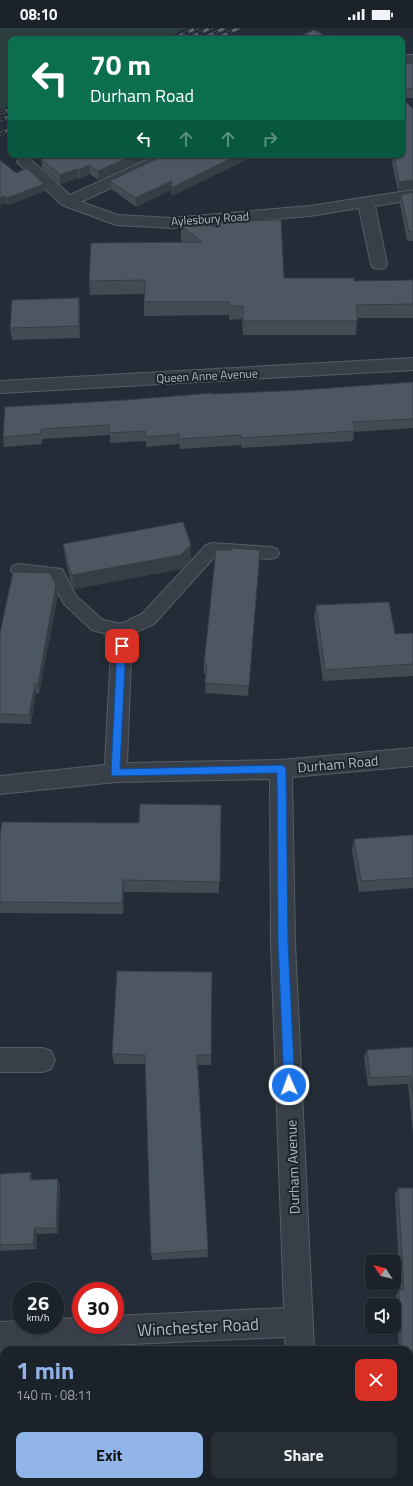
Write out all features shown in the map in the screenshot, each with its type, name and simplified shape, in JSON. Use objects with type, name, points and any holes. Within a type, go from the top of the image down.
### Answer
[{"type":"street","points":[[68,202],[163,158]]},
{"type":"street","name":"Aylesbury Road","points":[[25,162],[68,202],[116,220],[171,223],[310,211],[413,195]]},
{"type":"street","points":[[366,202],[379,264]]},
{"type":"street","name":"Queen Anne Avenue","points":[[0,388],[413,364]]},
{"type":"street","points":[[116,773],[122,631]]},
{"type":"street","name":"Durham Road","points":[[0,784],[116,773],[281,769],[413,757]]},
{"type":"street","name":"Durham Avenue","points":[[281,769],[283,942],[300,1346]]},
{"type":"street","points":[[0,1060],[42,1060]]},
{"type":"street","name":"Winchester Road","points":[[0,1336],[299,1322]]},
{"type":"lane","points":[[19,570],[56,573],[70,600],[92,620],[98,624],[122,631],[148,619],[212,549],[271,553]]},
{"type":"shaded area","points":[[0,28],[187,28],[170,36],[8,36],[8,106],[0,110]]},
{"type":"building","points":[[314,30],[326,36],[301,36]]},
{"type":"building","points":[[413,63],[413,89],[405,89],[405,64]]},
{"type":"building","points":[[405,101],[413,109],[413,180],[399,182],[395,158],[405,158]]},
{"type":"building","points":[[127,158],[98,171],[89,165],[79,170],[77,169],[60,175],[41,159]]},
{"type":"building","points":[[159,158],[232,158],[171,188],[172,181],[135,198],[110,181]]},
{"type":"building","points":[[0,160],[16,173],[27,168],[44,184],[7,198],[5,196],[0,198]]},
{"type":"building","points":[[413,192],[413,232],[409,232],[401,195]]},
{"type":"building","points":[[281,220],[284,278],[354,278],[354,281],[413,280],[413,304],[356,305],[358,321],[243,321],[243,306],[229,306],[229,302],[144,302],[145,280],[89,281],[91,243],[202,242],[181,226],[215,226],[215,221]]},
{"type":"building","points":[[79,298],[79,326],[10,328],[12,300]]},
{"type":"building","points":[[413,382],[413,419],[353,422],[355,431],[242,438],[241,435],[180,439],[179,434],[146,437],[145,431],[110,433],[109,425],[41,429],[41,434],[3,437],[5,407],[212,393],[302,390]]},
{"type":"building","points":[[183,522],[191,545],[181,555],[72,575],[63,544]]},
{"type":"building","points":[[231,548],[260,550],[249,686],[205,683],[207,664],[204,664],[216,550],[231,550]]},
{"type":"building","points":[[13,572],[50,573],[56,585],[38,684],[35,684],[29,715],[0,714],[0,633]]},
{"type":"building","points":[[389,602],[395,634],[413,633],[413,664],[325,670],[316,605]]},
{"type":"building","points":[[140,804],[221,805],[220,882],[123,880],[122,903],[0,902],[0,836],[2,822],[139,823]]},
{"type":"building","points":[[413,835],[413,878],[361,881],[354,839]]},
{"type":"building","points":[[117,971],[212,972],[211,1055],[197,1055],[208,1250],[151,1254],[145,1055],[112,1054]]},
{"type":"building","points":[[413,1047],[413,1099],[411,1076],[370,1078],[367,1050]]},
{"type":"building","points":[[31,1172],[30,1180],[58,1179],[56,1228],[35,1228],[33,1244],[0,1245],[0,1174]]},
{"type":"building","points":[[398,1188],[413,1188],[413,1346],[402,1346],[401,1298],[399,1298],[399,1290],[404,1290]]},
{"type":"railway","points":[[179,36],[197,28]]},
{"type":"railway","points":[[194,36],[211,28]]},
{"type":"railway","points":[[208,36],[225,28]]},
{"type":"railway","points":[[222,36],[239,28]]},
{"type":"railway","points":[[0,113],[8,110]]},
{"type":"railway","points":[[0,120],[8,117]]},
{"type":"railway","points":[[0,134],[8,130]]},
{"type":"route","points":[[122,646],[116,773],[281,769],[283,942],[289,1085]]}]
